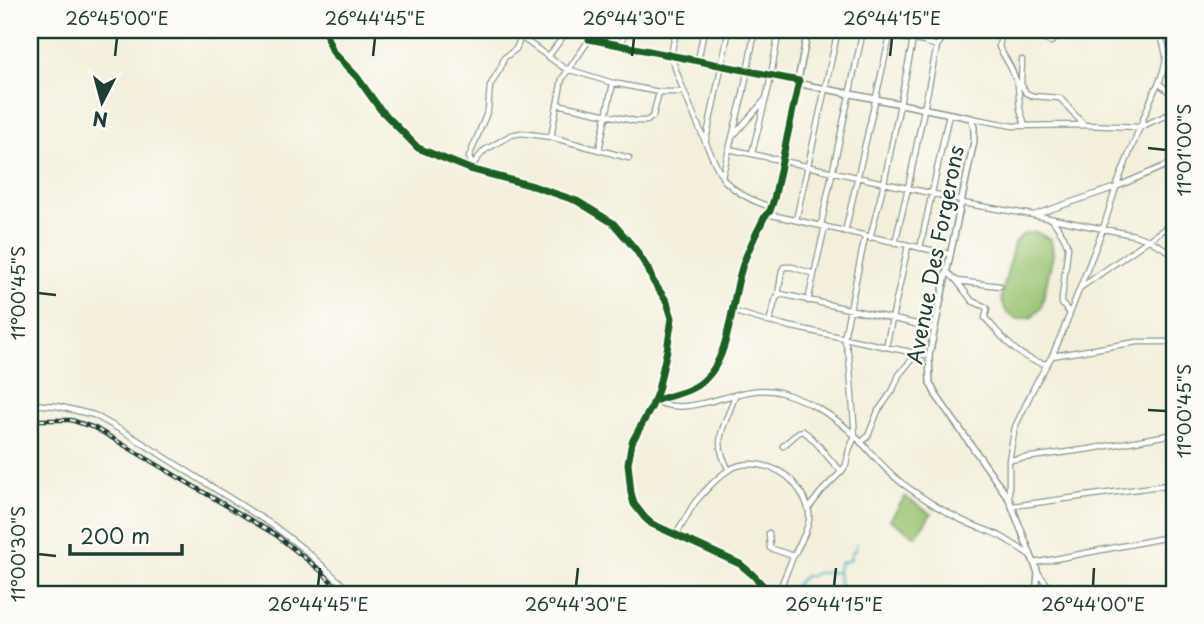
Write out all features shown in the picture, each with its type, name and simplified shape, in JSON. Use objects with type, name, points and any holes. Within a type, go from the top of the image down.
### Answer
[{"type":"street","points":[[326,30],[334,52],[380,109],[418,148],[566,197],[613,223],[628,240],[667,302],[672,318],[666,359],[654,401],[629,452],[631,493],[636,507],[652,524],[747,568],[771,594]]},
{"type":"street","points":[[511,30],[548,58],[568,69],[613,83],[659,92],[684,92]]},
{"type":"street","points":[[471,167],[468,157],[488,110],[490,86],[504,58],[516,49],[523,30]]},
{"type":"street","points":[[548,58],[568,30]]},
{"type":"street","points":[[551,137],[562,79],[596,30]]},
{"type":"street","points":[[622,46],[625,30]]},
{"type":"street","points":[[677,30],[672,56],[684,92],[722,178],[744,196],[771,207]]},
{"type":"street","points":[[698,61],[704,30]]},
{"type":"street","points":[[706,141],[729,30]]},
{"type":"street","points":[[722,178],[755,30]]},
{"type":"street","points":[[752,153],[779,30]]},
{"type":"street","points":[[654,401],[693,389],[713,372],[721,357],[741,268],[771,207],[808,30]]},
{"type":"street","points":[[796,220],[838,30]]},
{"type":"street","points":[[855,30],[937,46]]},
{"type":"street","points":[[895,243],[937,46],[949,30]]},
{"type":"street","points":[[1008,30],[1001,36],[999,47],[1018,85],[1020,109],[1026,125]]},
{"type":"street","points":[[1030,30],[1051,42],[1068,30]]},
{"type":"street","points":[[1158,30],[1165,47],[1167,63]]},
{"type":"street","points":[[1169,30],[1174,48]]},
{"type":"street","points":[[808,301],[832,172],[863,31]]},
{"type":"street","points":[[845,232],[890,36]]},
{"type":"street","points":[[589,39],[1008,126],[1140,127],[1174,112]]},
{"type":"street","points":[[808,509],[846,465],[855,436],[849,356],[844,338],[884,183],[913,40]]},
{"type":"street","points":[[1009,499],[1009,460],[1015,427],[1052,356],[1140,127],[1167,63],[1174,53]]},
{"type":"street","points":[[1022,60],[1021,84],[1026,93],[1060,98],[1084,125]]},
{"type":"street","points":[[599,150],[613,83]]},
{"type":"street","points":[[1157,85],[1174,96]]},
{"type":"street","points":[[557,104],[647,121],[653,116],[659,92]]},
{"type":"street","points":[[732,136],[766,99]]},
{"type":"street","points":[[920,248],[949,114]]},
{"type":"street","name":"Avenue Des Forgerons","points":[[971,118],[974,141],[934,328],[928,371],[933,390],[1013,506],[1038,573]]},
{"type":"street","points":[[471,167],[485,150],[511,135],[521,134],[551,137],[629,158]]},
{"type":"street","points":[[729,149],[962,201],[1134,235],[1174,254]]},
{"type":"street","points":[[1034,215],[1116,187],[1174,162]]},
{"type":"street","points":[[767,214],[949,254]]},
{"type":"street","points":[[1051,218],[1068,247],[1062,304],[1070,313]]},
{"type":"street","points":[[1080,288],[1174,222]]},
{"type":"street","points":[[886,347],[908,246]]},
{"type":"street","points":[[769,322],[784,267],[814,274]]},
{"type":"street","points":[[946,271],[972,301],[986,307],[985,318],[1017,353],[1038,363],[1047,364]]},
{"type":"street","points":[[957,281],[1000,286]]},
{"type":"street","points":[[778,295],[934,328]]},
{"type":"street","points":[[731,311],[769,322],[929,356]]},
{"type":"street","points":[[1052,356],[1136,342],[1174,342]]},
{"type":"street","points":[[861,443],[870,432],[878,411],[893,390],[897,378],[917,353]]},
{"type":"street","points":[[654,401],[667,406],[687,407],[770,390],[793,397],[829,415],[855,436],[906,487],[968,523],[1000,536],[1033,559],[1171,537],[1174,521]]},
{"type":"street","points":[[729,470],[720,451],[719,438],[735,396]]},
{"type":"street","points":[[30,404],[57,406],[94,415],[128,434],[274,526],[353,594]]},
{"type":"street","points":[[783,446],[803,431],[842,471]]},
{"type":"street","points":[[1009,460],[1090,449],[1174,433]]},
{"type":"street","points":[[675,535],[697,500],[715,479],[729,470],[742,464],[754,463],[787,476],[808,509],[808,522],[778,594]]},
{"type":"street","points":[[1013,506],[1174,484]]},
{"type":"street","points":[[1165,515],[1166,485]]},
{"type":"street","points":[[769,533],[771,548],[793,556]]},
{"type":"street","points":[[1036,594],[1038,573]]},
{"type":"street","points":[[1038,573],[1055,594]]},
{"type":"green space","points":[[1036,232],[1051,240],[1053,254],[1041,308],[1032,317],[1017,319],[1007,313],[1001,299],[1014,243],[1023,234]]},
{"type":"green space","points":[[905,497],[931,514],[916,536],[890,520]]},
{"type":"waterway","points":[[788,594],[805,576],[838,572],[839,564],[851,559],[851,553],[857,543]]},
{"type":"waterway","points":[[838,572],[840,591]]},
{"type":"railway","points":[[30,420],[71,420],[95,428],[276,535],[321,571],[343,594]]},
{"type":"cycle path","points":[[326,30],[333,52],[357,77],[380,109],[418,148],[470,169],[577,201],[613,223],[636,250],[667,302],[672,318],[658,390],[632,442],[628,463],[634,504],[652,524],[740,564],[771,594]]},
{"type":"cycle path","points":[[589,39],[799,81],[774,199],[743,264],[719,359],[698,385],[654,401]]}]
